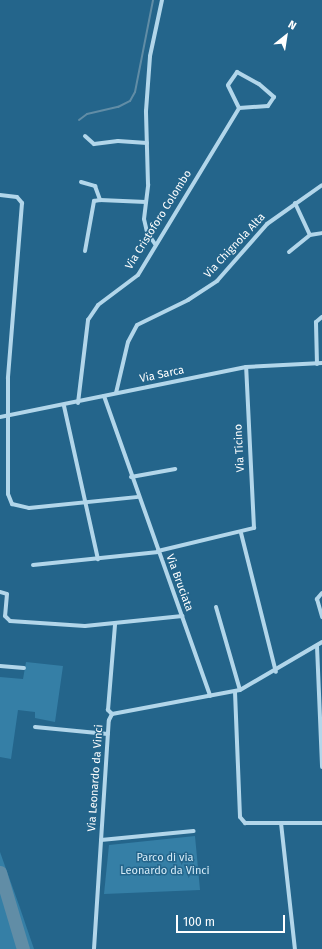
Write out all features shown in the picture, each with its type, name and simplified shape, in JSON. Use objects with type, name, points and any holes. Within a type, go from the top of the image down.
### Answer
[{"type":"street","points":[[155,244],[147,232],[144,219],[146,202],[146,143],[150,56],[162,0]]},
{"type":"street","points":[[237,72],[260,84],[274,97],[268,106],[239,108],[228,85],[237,72]]},
{"type":"street","name":"Via Cristoforo Colombo","points":[[78,402],[88,320],[98,304],[138,275],[155,244],[239,108]]},
{"type":"street","points":[[85,136],[94,144],[118,141],[146,143]]},
{"type":"street","points":[[82,182],[94,186],[100,200]]},
{"type":"street","name":"Via Chignola Alta","points":[[116,394],[128,342],[137,325],[188,300],[217,281],[267,224],[295,202],[322,185]]},
{"type":"street","points":[[0,195],[18,197],[22,203],[7,416],[8,494],[12,504],[29,508],[86,504],[138,497]]},
{"type":"street","points":[[85,251],[94,201],[146,202]]},
{"type":"street","points":[[295,202],[310,235]]},
{"type":"street","points":[[288,252],[310,235],[322,233]]},
{"type":"street","points":[[320,364],[316,322],[322,317]]},
{"type":"street","name":"Via Sarca","points":[[0,417],[64,406],[104,396],[246,367],[320,364]]},
{"type":"street","name":"Via Ticino","points":[[241,533],[254,528],[246,367]]},
{"type":"street","name":"Via Bruciata","points":[[104,396],[138,497],[210,696]]},
{"type":"street","points":[[64,406],[98,559]]},
{"type":"street","points":[[131,477],[175,469]]},
{"type":"street","points":[[33,565],[98,559],[158,551],[241,533],[276,672]]},
{"type":"street","points":[[0,592],[7,594],[5,616],[10,621],[86,626],[182,616]]},
{"type":"street","points":[[322,593],[317,598],[322,618]]},
{"type":"street","points":[[216,607],[238,691],[240,817],[245,824],[322,823]]},
{"type":"street","name":"Via Leonardo da Vinci","points":[[94,949],[108,734],[112,714],[108,710],[115,624]]},
{"type":"street","points":[[112,714],[238,691],[276,672],[322,642]]},
{"type":"street","points":[[317,646],[322,767]]},
{"type":"street","points":[[0,666],[24,668]]},
{"type":"street","points":[[35,727],[108,734]]},
{"type":"street","points":[[281,824],[295,949]]},
{"type":"street","name":"Via Leonardo da Vinci","points":[[101,840],[194,831]]},
{"type":"green space","points":[[26,662],[63,666],[55,722],[35,718],[35,712],[18,710],[11,759],[0,757],[0,677],[23,679]]},
{"type":"green space","name":"Parco di via Leonardo da Vinci","points":[[195,836],[200,890],[104,894],[109,845]]},
{"type":"green space","points":[[0,852],[20,908],[34,949],[0,949]]},
{"type":"waterway","points":[[79,120],[87,114],[118,107],[130,101],[135,92],[153,0]]},
{"type":"waterway","points":[[0,872],[23,949]]}]
